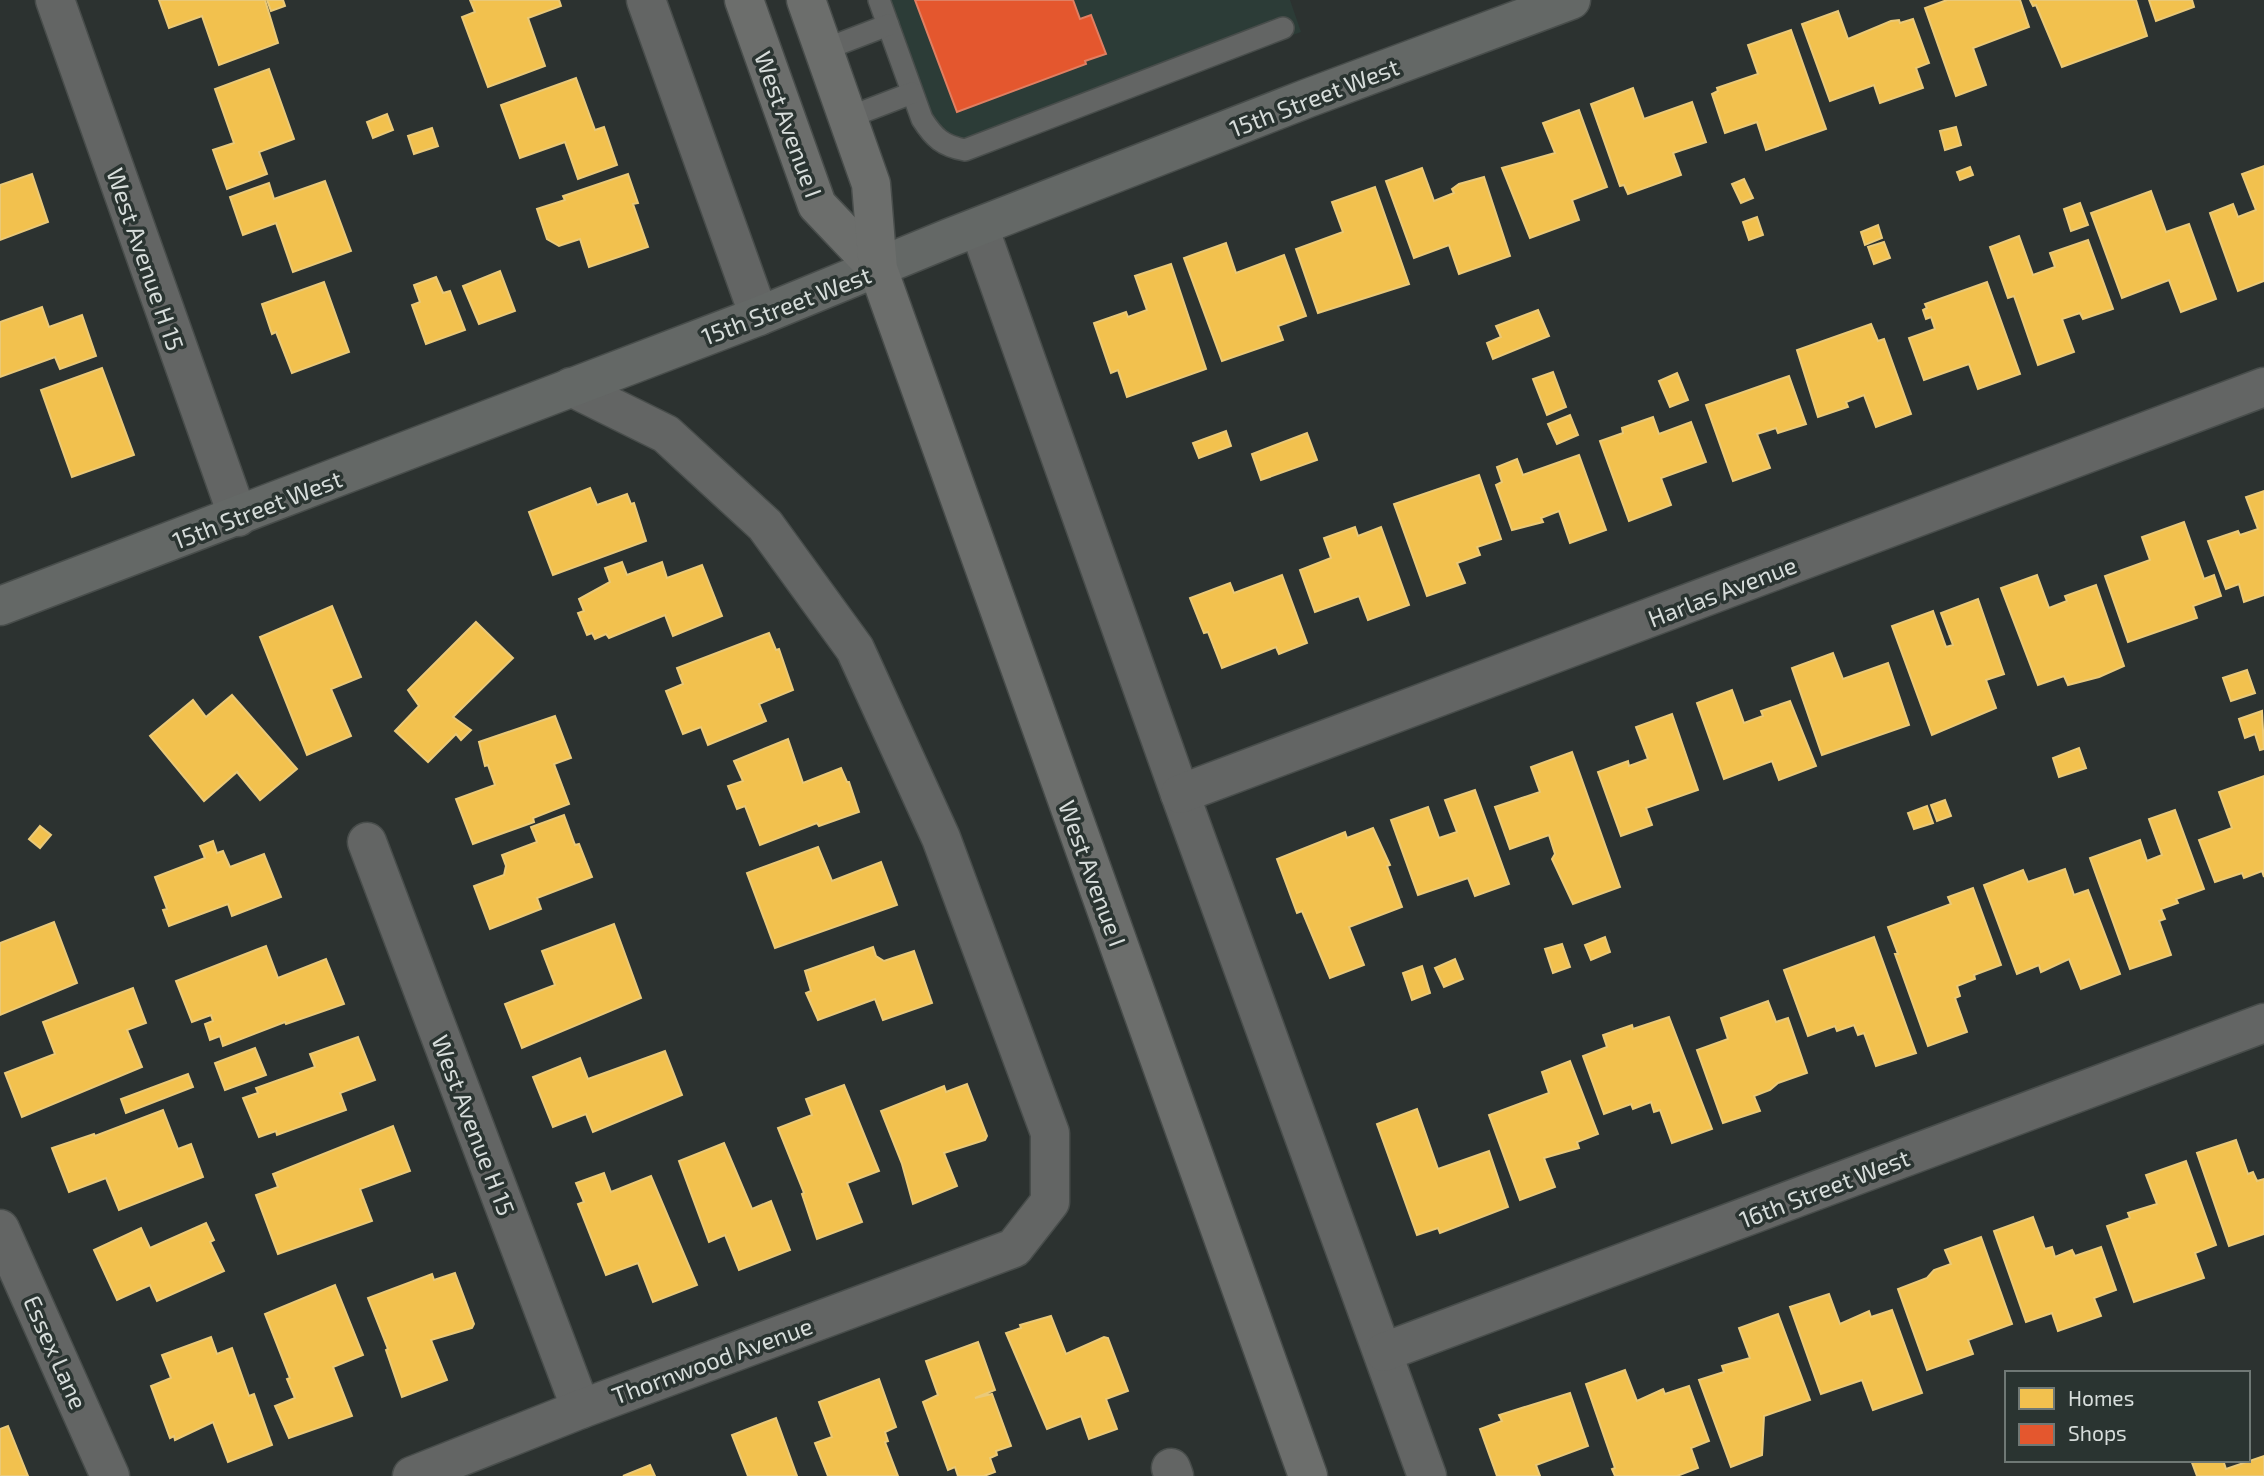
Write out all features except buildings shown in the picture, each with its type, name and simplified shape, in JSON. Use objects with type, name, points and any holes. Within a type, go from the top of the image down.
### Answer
[{"type":"main road","name":"West Avenue I","points":[[744,0],[817,205],[878,269]]},
{"type":"main road","name":"West Avenue I","points":[[806,0],[871,184],[878,269],[1308,1476]]},
{"type":"street","name":"West Avenue H 15","points":[[55,0],[238,517]]},
{"type":"street","points":[[646,0],[760,316]]},
{"type":"street","name":"15th Street West","points":[[0,606],[760,316],[1308,98],[1571,0]]},
{"type":"street","points":[[979,227],[1180,794],[1427,1476]]},
{"type":"street","name":"Thornwood Avenue","points":[[412,1476],[581,1409],[1014,1248],[1050,1202],[1050,1133],[941,838],[855,649],[765,525],[666,434],[571,387]]},
{"type":"street","name":"Harlas Avenue","points":[[1180,794],[2264,387]]},
{"type":"street","name":"West Avenue H 15","points":[[367,842],[581,1409]]},
{"type":"street","name":"16th Street West","points":[[1384,1352],[2264,1023]]},
{"type":"street","name":"Essex Lane","points":[[0,1229],[110,1476]]},
{"type":"lane","points":[[879,0],[922,119],[932,135],[947,146],[965,150],[1283,28]]},
{"type":"lane","points":[[823,50],[888,25]]},
{"type":"lane","points":[[847,118],[912,93]]},
{"type":"shaded area","points":[[873,0],[1290,0],[1301,32],[963,158],[925,143]]}]
